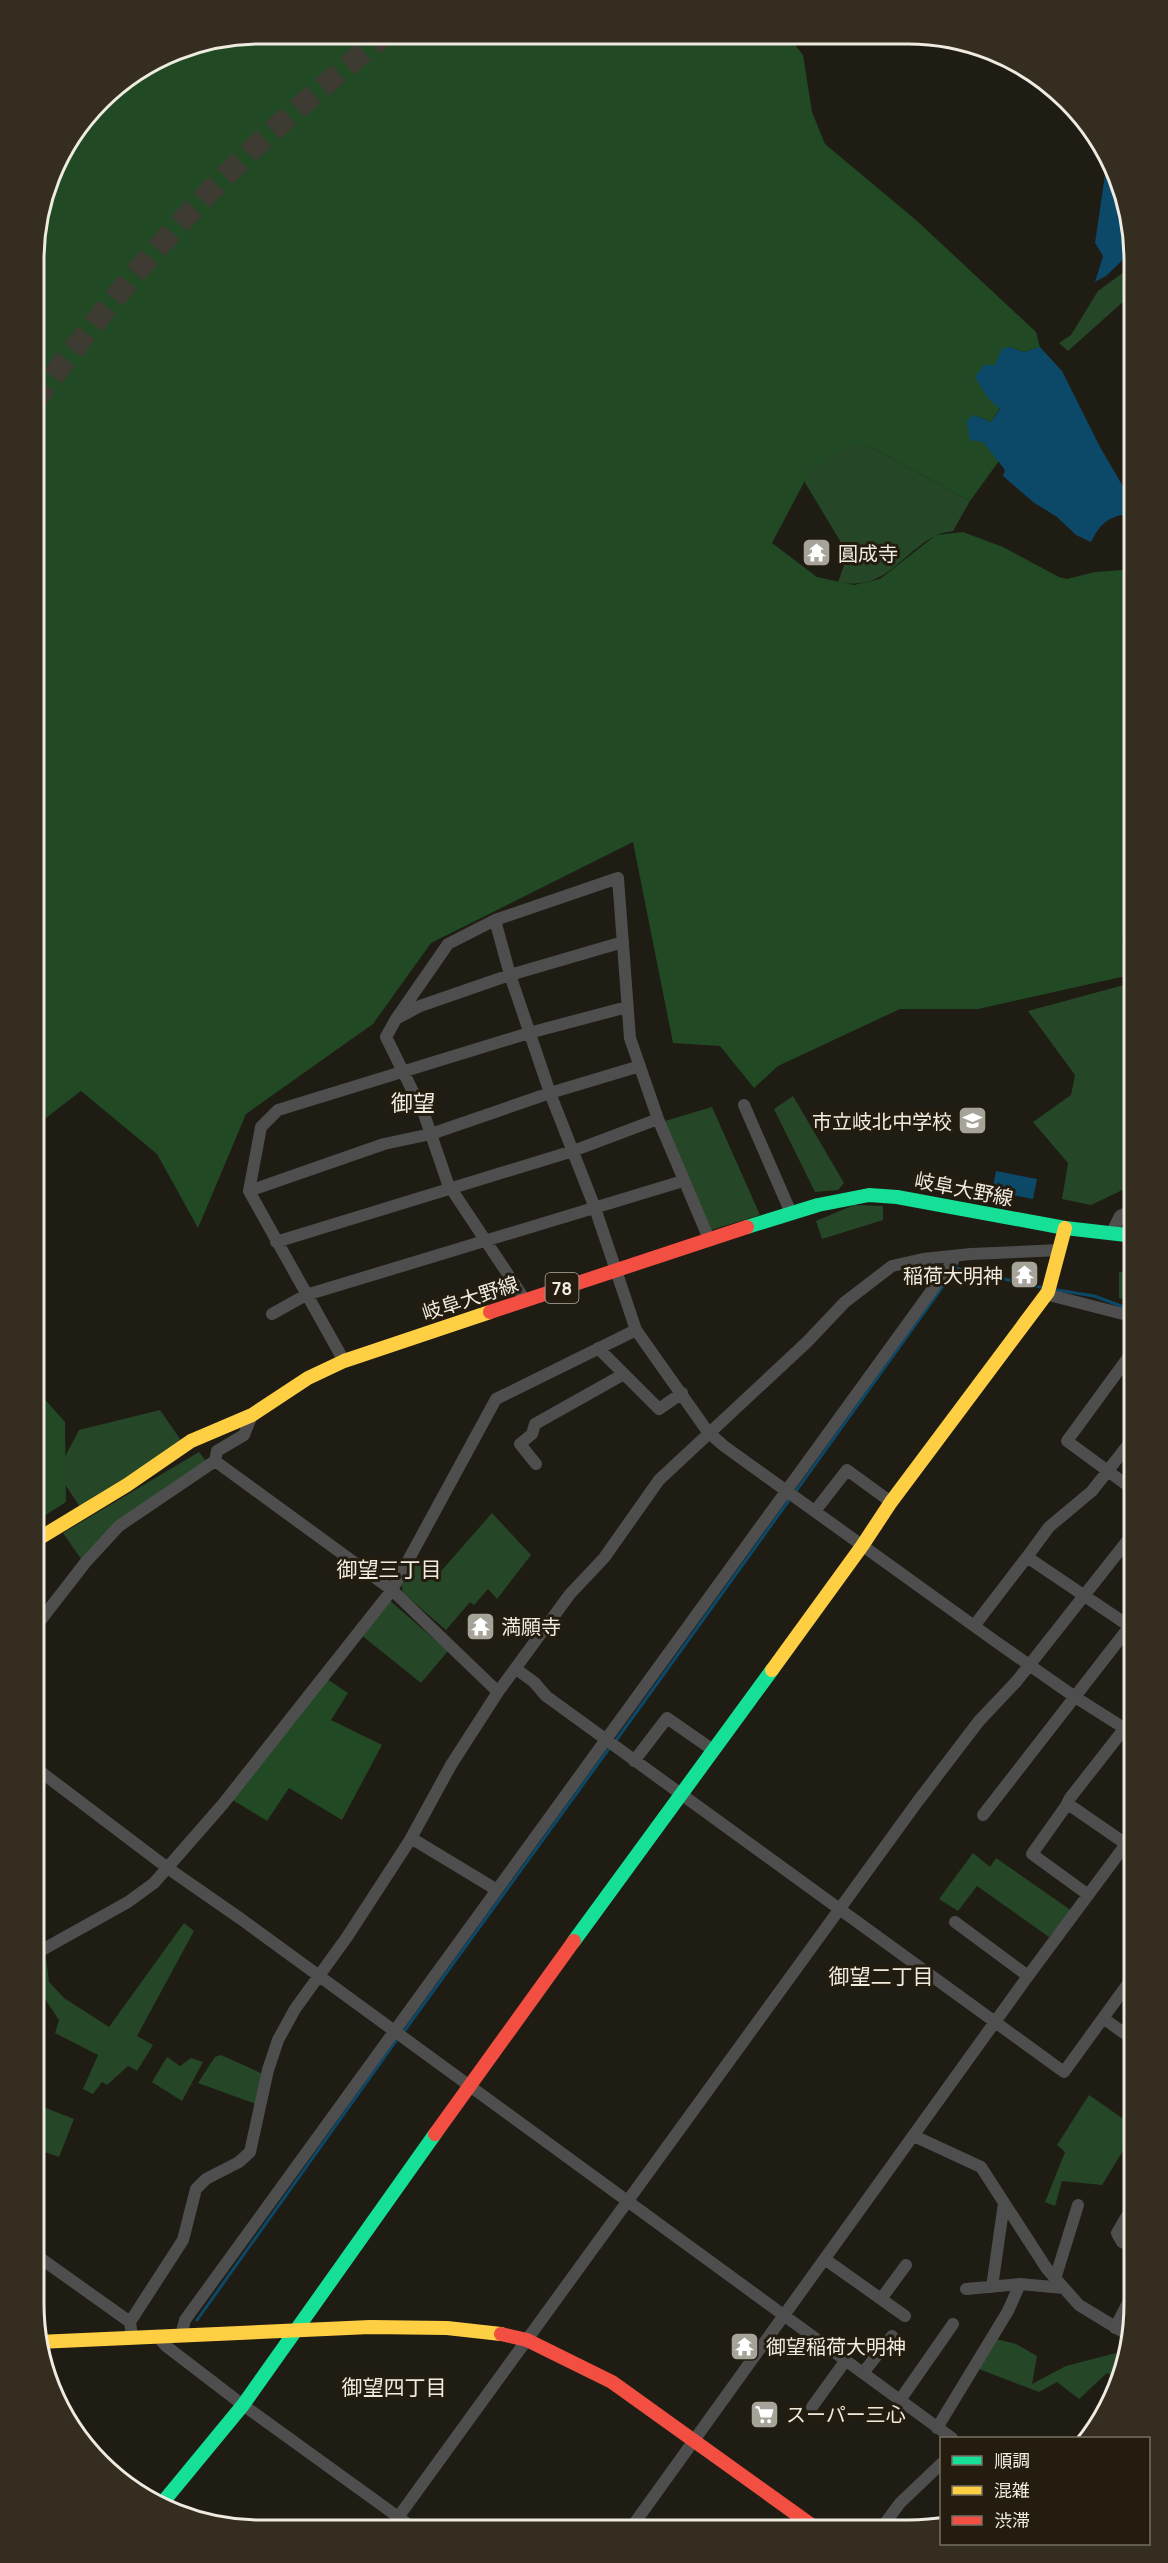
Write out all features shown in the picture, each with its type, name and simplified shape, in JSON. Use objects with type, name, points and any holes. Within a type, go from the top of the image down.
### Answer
[{"type":"street","points":[[525,1300],[451,1188],[431,1134],[404,1072],[386,1038],[396,1019],[448,944],[495,920],[618,878],[630,1038],[658,1119],[709,1239]]},
{"type":"street","points":[[495,920],[529,1033],[595,1208],[636,1330],[708,1431],[862,1546],[1075,1697],[1124,1728]]},
{"type":"street","points":[[396,1019],[420,1006],[510,975],[623,942]]},
{"type":"street","points":[[344,1361],[249,1191],[261,1127],[278,1110],[529,1033],[627,1006]]},
{"type":"street","points":[[249,1191],[384,1144],[431,1134],[550,1093],[640,1066]]},
{"type":"street","points":[[744,1105],[791,1214]]},
{"type":"street","points":[[276,1242],[573,1151],[658,1119]]},
{"type":"street","points":[[272,1314],[306,1295],[683,1181]]},
{"type":"street","name":"岐阜大野線","points":[[44,1535],[127,1485],[191,1441],[252,1414],[308,1378],[344,1361],[709,1239],[791,1214],[856,1198],[886,1196],[1065,1228],[1124,1235]]},
{"type":"street","points":[[1111,1234],[1120,1216],[1124,1214]]},
{"type":"street","points":[[166,2498],[243,2406],[294,2330],[862,1546],[891,1502],[1048,1292],[1065,1228]]},
{"type":"street","points":[[48,2344],[131,2329],[183,2240],[196,2189],[206,2179],[239,2162],[250,2152],[268,2070],[278,2040],[295,2009],[320,1977],[411,1838],[451,1765],[498,1692],[570,1594],[604,1558],[659,1480],[708,1431],[807,1342],[845,1302],[892,1266],[952,1256],[1060,1250]]},
{"type":"street","points":[[181,2336],[184,2320],[953,1261],[952,1256]]},
{"type":"street","points":[[1045,1294],[1124,1314]]},
{"type":"street","points":[[44,1949],[128,1902],[169,1869],[223,1804],[392,1590],[496,1399],[636,1330]]},
{"type":"street","points":[[598,1348],[658,1409],[682,1393]]},
{"type":"street","points":[[1124,1363],[1066,1440],[1124,1483]]},
{"type":"street","points":[[536,1464],[520,1444],[531,1434],[535,1424],[624,1374]]},
{"type":"street","points":[[44,1616],[85,1563],[119,1526],[215,1461],[217,1451],[244,1435],[252,1414]]},
{"type":"street","points":[[974,1626],[1049,1527],[1092,1491],[1124,1450]]},
{"type":"street","points":[[215,1461],[392,1590],[498,1692]]},
{"type":"street","points":[[815,1511],[847,1470],[891,1502]]},
{"type":"street","points":[[396,2520],[838,1908],[979,1721],[1016,1682],[1124,1544]]},
{"type":"street","points":[[1027,1557],[1124,1620]]},
{"type":"street","points":[[982,1815],[1124,1637]]},
{"type":"street","points":[[516,1669],[534,1682],[546,1696],[605,1740],[1064,2072],[1103,2018],[1124,1995]]},
{"type":"street","points":[[634,1761],[667,1718],[713,1750]]},
{"type":"street","points":[[1087,1894],[1032,1854],[1068,1804],[1124,1739]]},
{"type":"street","points":[[44,1774],[169,1869],[627,2200],[949,2437]]},
{"type":"street","points":[[1068,1804],[1124,1843]]},
{"type":"street","points":[[411,1838],[497,1890]]},
{"type":"street","points":[[637,2520],[1087,1894],[1124,1847]]},
{"type":"street","points":[[955,1923],[1028,1976]]},
{"type":"street","points":[[1103,2018],[1124,2033]]},
{"type":"street","points":[[914,2136],[981,2167],[1047,2269],[1079,2306],[1123,2332]]},
{"type":"street","points":[[992,2287],[1004,2203]]},
{"type":"street","points":[[1060,2283],[1078,2205]]},
{"type":"street","points":[[1124,2221],[1118,2233],[1124,2243]]},
{"type":"street","points":[[825,2260],[905,2316]]},
{"type":"street","points":[[44,2262],[131,2329],[159,2338],[294,2330],[447,2328],[495,2332],[527,2340],[612,2382],[804,2520]]},
{"type":"street","points":[[881,2299],[906,2265]]},
{"type":"street","points":[[966,2289],[1060,2283]]},
{"type":"street","points":[[937,2428],[1008,2311],[1020,2284]]},
{"type":"street","points":[[1115,2328],[1124,2310]]},
{"type":"street","points":[[900,2400],[953,2324]]},
{"type":"street","points":[[863,2373],[892,2336]]},
{"type":"street","points":[[159,2338],[166,2346],[392,2520]]},
{"type":"street","points":[[812,2407],[846,2360]]},
{"type":"street","points":[[887,2520],[900,2502],[940,2465]]},
{"type":"green space","points":[[794,44],[803,55],[812,112],[825,144],[916,220],[1036,332],[1040,347],[1024,352],[1009,347],[989,399],[1000,408],[991,422],[974,415],[983,442],[999,461],[970,501],[873,448],[857,443],[811,469],[772,543],[817,577],[854,585],[880,579],[936,535],[963,532],[1003,547],[1067,579],[1095,572],[1124,570],[1124,937],[1122,939],[1124,942],[1124,976],[978,1009],[900,1009],[778,1066],[754,1088],[720,1046],[673,1043],[633,842],[431,943],[373,1024],[246,1114],[198,1228],[157,1154],[81,1091],[44,1119],[44,246],[45,231],[55,190],[72,152],[88,128],[117,97],[152,72],[190,55],[231,45]]},
{"type":"green space","points":[[1124,272],[1124,301],[1068,351],[1059,343],[1071,335],[1098,291]]},
{"type":"green space","points":[[857,442],[873,448],[970,501],[953,531],[937,535],[922,544],[880,577],[854,584],[838,582],[848,554],[804,481],[811,468]]},
{"type":"green space","points":[[1124,985],[1124,1189],[1091,1205],[1062,1199],[1068,1163],[1033,1122],[1071,1095],[1075,1075],[1028,1011]]},
{"type":"green space","points":[[793,1096],[844,1183],[838,1190],[815,1192],[774,1109]]},
{"type":"green space","points":[[712,1107],[760,1215],[708,1231],[665,1121]]},
{"type":"green space","points":[[854,1205],[883,1206],[883,1220],[822,1239],[816,1221]]},
{"type":"green space","points":[[1119,1272],[1124,1272],[1124,1300],[1119,1298]]},
{"type":"green space","points":[[44,1398],[65,1422],[66,1502],[44,1516]]},
{"type":"green space","points":[[160,1410],[182,1442],[80,1507],[57,1472],[79,1430]]},
{"type":"green space","points":[[199,1452],[206,1461],[81,1559],[63,1533]]},
{"type":"green space","points":[[492,1513],[531,1555],[497,1599],[488,1589],[474,1605],[470,1602],[446,1630],[403,1593],[401,1583],[417,1563],[436,1577]]},
{"type":"green space","points":[[388,1599],[448,1651],[421,1683],[360,1634]]},
{"type":"green space","points":[[327,1679],[348,1693],[331,1720],[382,1745],[342,1820],[289,1788],[267,1821],[231,1799]]},
{"type":"green space","points":[[973,1853],[990,1867],[996,1858],[1072,1911],[1049,1937],[977,1886],[958,1911],[939,1899]]},
{"type":"green space","points":[[184,1923],[194,1931],[137,2036],[153,2045],[137,2071],[128,2066],[107,2085],[102,2082],[93,2094],[83,2089],[98,2055],[55,2033],[59,2020],[44,1998],[44,1952],[49,1982],[64,1998],[109,2027]]},
{"type":"green space","points":[[221,2055],[263,2074],[256,2104],[198,2083],[215,2057]]},
{"type":"green space","points":[[167,2057],[180,2066],[191,2058],[203,2062],[182,2101],[152,2082]]},
{"type":"green space","points":[[1089,2095],[1124,2119],[1124,2149],[1102,2185],[1062,2181],[1055,2206],[1045,2202],[1065,2152],[1057,2145]]},
{"type":"green space","points":[[44,2107],[74,2119],[59,2157],[44,2152]]},
{"type":"green space","points":[[996,2339],[1016,2344],[1037,2356],[1032,2384],[1066,2366],[1118,2354],[1112,2376],[1107,2373],[1079,2399],[1057,2382],[1039,2392],[976,2368]]},
{"type":"water","points":[[1105,171],[1113,190],[1123,231],[1124,259],[1106,276],[1095,282],[1103,256],[1095,243]]},
{"type":"water","points":[[1009,347],[1024,352],[1040,347],[1062,371],[1100,447],[1124,488],[1124,515],[1108,520],[1099,528],[1091,542],[1076,535],[1057,517],[1033,502],[1003,476],[1005,470],[983,442],[970,440],[967,421],[974,415],[991,422],[1000,409],[989,399],[975,377],[984,365],[995,365],[1002,349]]},
{"type":"water","points":[[996,1171],[1037,1179],[1033,1199],[992,1191]]},
{"type":"waterway","points":[[794,1494],[956,1268],[1044,1288]]},
{"type":"waterway","points":[[1057,1290],[1094,1296],[1124,1307]]},
{"type":"waterway","points":[[617,1739],[790,1499]]},
{"type":"waterway","points":[[405,2030],[608,1750]]},
{"type":"waterway","points":[[197,2320],[396,2041]]},
{"type":"tunnel","points":[[44,389],[122,290],[193,209],[279,125],[374,44]]},
{"type":"traffic: fast","points":[[747,1227],[818,1205],[869,1195],[897,1197],[1065,1228],[1124,1235]]},
{"type":"traffic: fast","points":[[574,1941],[772,1670]]},
{"type":"traffic: fast","points":[[166,2498],[243,2405],[435,2134]]},
{"type":"traffic: slow","points":[[772,1670],[891,1502],[1048,1292],[1065,1228]]},
{"type":"traffic: slow","points":[[44,1535],[127,1485],[191,1441],[252,1415],[308,1378],[344,1361],[490,1312]]},
{"type":"traffic: slow","points":[[47,2342],[370,2327],[447,2328],[501,2334]]},
{"type":"traffic: jam","points":[[490,1312],[747,1227]]},
{"type":"traffic: jam","points":[[435,2134],[574,1941]]},
{"type":"traffic: jam","points":[[501,2334],[527,2340],[612,2382],[804,2520]]},
{"type":"place","name":"圓成寺","points":[[817,553]]},
{"type":"place","name":"市立岐北中学校","points":[[973,1121]]},
{"type":"place","name":"稲荷大明神","points":[[1024,1275]]},
{"type":"place","name":"満願寺","points":[[480,1626]]},
{"type":"place","name":"御望稲荷大明神","points":[[745,2346]]},
{"type":"place","name":"スーパー三心","points":[[765,2414]]},
{"type":"district","name":"御望","points":[[413,1103]]},
{"type":"district","name":"御望三丁目","points":[[389,1569]]},
{"type":"district","name":"御望二丁目","points":[[881,1976]]},
{"type":"district","name":"御望四丁目","points":[[394,2387]]}]
